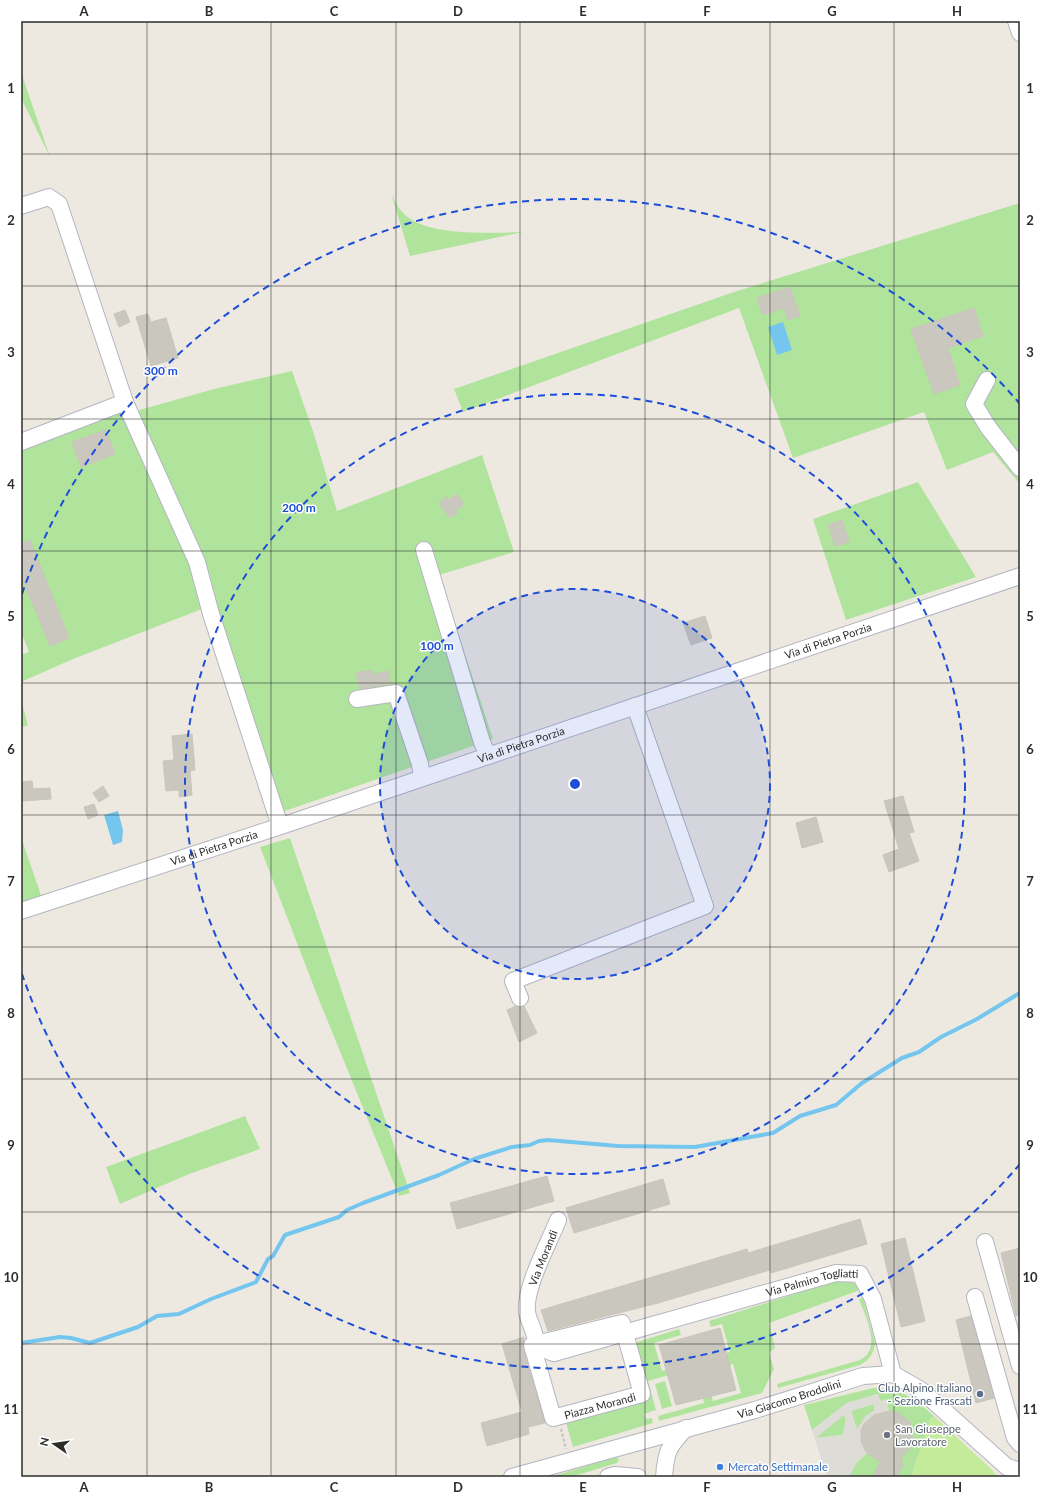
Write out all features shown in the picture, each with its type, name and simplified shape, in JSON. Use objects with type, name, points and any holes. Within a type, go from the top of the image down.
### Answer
[{"type":"street","points":[[1016,21],[1020,33]]},
{"type":"street","points":[[21,206],[49,197],[60,204],[126,402],[197,562],[211,614],[285,824]]},
{"type":"street","points":[[987,380],[974,404],[988,427],[1020,468]]},
{"type":"street","points":[[21,442],[126,402]]},
{"type":"street","points":[[424,550],[482,742],[488,756]]},
{"type":"street","name":"Via di Pietra Porzia","points":[[21,911],[488,756],[1020,576]]},
{"type":"street","points":[[357,699],[396,693],[420,764],[416,780]]},
{"type":"street","points":[[520,998],[513,981],[706,906],[635,706]]},
{"type":"street","name":"Via Morandi","points":[[537,1343],[528,1312],[527,1298],[531,1284],[558,1220]]},
{"type":"street","points":[[985,1242],[1020,1366]]},
{"type":"street","name":"Via Palmiro Togliatti","points":[[625,1334],[836,1273],[860,1274],[873,1298],[893,1374]]},
{"type":"street","points":[[975,1297],[1015,1438],[1020,1444]]},
{"type":"street","name":"Piazza Morandi","points":[[622,1322],[625,1334],[642,1394],[552,1418],[532,1345],[622,1322]]},
{"type":"street","points":[[893,1374],[921,1390],[1014,1471]]},
{"type":"street","name":"Via Giacomo Brodolini","points":[[512,1477],[755,1410],[864,1376],[893,1374]]},
{"type":"street","points":[[664,1477],[666,1454],[672,1443],[686,1428]]},
{"type":"street","points":[[608,1477],[615,1475],[638,1477]]},
{"type":"path","points":[[559,1417],[568,1462]]},
{"type":"green space","points":[[21,72],[50,157],[21,98]]},
{"type":"green space","points":[[391,193],[398,207],[406,216],[420,224],[433,228],[448,231],[480,233],[523,232],[410,256]]},
{"type":"green space","points":[[1020,203],[1020,484],[993,452],[947,470],[924,412],[793,458],[739,308],[463,412],[454,389],[734,292]],"holes":[[[790,287],[800,316],[789,320],[784,308],[763,315],[757,298]],[[974,308],[983,336],[943,350],[947,361],[952,359],[960,385],[934,394],[912,329]]]},
{"type":"green space","points":[[292,371],[314,434],[337,511],[482,455],[514,552],[439,575],[493,739],[282,812],[136,411],[214,389]],"holes":[[[457,494],[464,504],[456,510],[458,513],[450,518],[439,503],[447,497],[449,500]],[[372,670],[373,675],[388,671],[391,682],[360,690],[356,674]]]},
{"type":"green space","points":[[122,411],[191,566],[202,609],[73,659],[21,682],[21,655],[29,652],[21,632],[21,575],[27,590],[46,582],[29,540],[21,544],[21,445]],"holes":[[[106,430],[115,454],[81,466],[72,442]],[[49,588],[69,638],[50,646],[30,595]]]},
{"type":"green space","points":[[918,482],[976,577],[846,620],[813,519]]},
{"type":"green space","points":[[21,700],[28,725],[21,728]]},
{"type":"green space","points":[[21,837],[42,898],[21,906]]},
{"type":"green space","points":[[290,838],[410,1193],[399,1196],[317,995],[260,847]]},
{"type":"green space","points":[[245,1116],[260,1149],[189,1174],[120,1204],[106,1167]]},
{"type":"green space","points":[[839,1280],[854,1283],[860,1290],[769,1323],[775,1348],[769,1353],[774,1369],[762,1393],[659,1421],[658,1416],[704,1403],[700,1387],[708,1385],[713,1401],[741,1393],[733,1364],[718,1368],[715,1356],[730,1352],[722,1324],[711,1327],[709,1321]]},
{"type":"green space","points":[[863,1298],[875,1343],[874,1350],[866,1361],[860,1365],[778,1388],[777,1384],[860,1360],[867,1355],[871,1340],[868,1323],[859,1299]]},
{"type":"green space","points":[[679,1329],[681,1335],[654,1343],[662,1371],[678,1367],[679,1372],[648,1381],[656,1410],[644,1414],[646,1419],[652,1418],[653,1423],[573,1447],[564,1416],[642,1394],[628,1345]]},
{"type":"green space","points":[[665,1381],[672,1406],[662,1409],[655,1384]]},
{"type":"green space","points":[[873,1388],[883,1388],[907,1395],[921,1404],[935,1417],[931,1418],[911,1477],[897,1477],[900,1459],[911,1443],[913,1437],[912,1426],[905,1418],[895,1412],[889,1411],[886,1400],[880,1401],[878,1394],[847,1403],[812,1430],[804,1405]]},
{"type":"green space","points":[[873,1404],[875,1410],[866,1416],[857,1430],[851,1411]]},
{"type":"green space","points":[[844,1414],[846,1420],[843,1435],[815,1438]]},
{"type":"green space","points":[[935,1417],[998,1477],[911,1477],[931,1418]]},
{"type":"green space","points":[[867,1453],[881,1460],[873,1477],[859,1477],[854,1475],[853,1477],[849,1477],[856,1463]]},
{"type":"green space","points":[[616,1457],[619,1459],[617,1463],[571,1477],[550,1477]]},
{"type":"shaded area","points":[[878,1394],[880,1401],[886,1399],[889,1411],[874,1415],[864,1424],[860,1436],[867,1453],[856,1463],[849,1477],[843,1474],[842,1477],[833,1477],[826,1474],[812,1430],[847,1403]],"holes":[[[873,1404],[875,1410],[866,1416],[857,1429],[851,1411]],[[844,1415],[846,1420],[843,1435],[816,1438]]]},
{"type":"water","points":[[783,322],[792,350],[777,355],[768,327]]},
{"type":"water","points":[[118,811],[123,830],[122,842],[113,845],[104,815]]},
{"type":"building","points":[[790,287],[800,316],[788,320],[784,308],[763,315],[757,298]]},
{"type":"building","points":[[974,308],[983,336],[948,348],[960,385],[934,394],[911,329]]},
{"type":"building","points":[[125,310],[130,322],[119,327],[114,314]]},
{"type":"building","points":[[148,314],[151,322],[166,318],[178,358],[151,366],[136,317]]},
{"type":"building","points":[[106,430],[115,454],[81,467],[72,442]]},
{"type":"building","points":[[457,494],[464,504],[456,510],[458,513],[450,518],[439,503],[447,497],[449,500]]},
{"type":"building","points":[[842,520],[849,542],[835,546],[828,525]]},
{"type":"building","points":[[30,540],[69,638],[50,646],[21,575],[21,544]]},
{"type":"building","points":[[705,616],[712,638],[691,645],[683,623]]},
{"type":"building","points":[[372,670],[373,675],[388,671],[391,683],[360,689],[356,673]]},
{"type":"building","points":[[192,734],[195,770],[190,771],[192,795],[179,797],[179,790],[166,791],[163,761],[174,760],[172,736]]},
{"type":"building","points":[[32,781],[33,789],[50,788],[51,799],[23,801],[22,782]]},
{"type":"building","points":[[103,786],[109,796],[99,802],[93,793]]},
{"type":"building","points":[[903,796],[914,832],[909,833],[919,861],[889,872],[883,855],[899,849],[884,801]]},
{"type":"building","points":[[94,804],[98,815],[88,819],[84,807]]},
{"type":"building","points":[[816,817],[823,842],[802,848],[796,823]]},
{"type":"building","points":[[516,1006],[524,1006],[537,1033],[519,1042],[507,1010]]},
{"type":"building","points":[[547,1176],[554,1201],[457,1229],[450,1203]]},
{"type":"building","points":[[663,1179],[670,1204],[574,1233],[566,1208]]},
{"type":"building","points":[[860,1219],[867,1244],[771,1273],[770,1270],[658,1303],[548,1331],[541,1310],[747,1249],[748,1253]]},
{"type":"building","points":[[905,1238],[925,1321],[901,1327],[881,1244]]},
{"type":"building","points":[[1020,1248],[1020,1315],[1016,1316],[1001,1253]]},
{"type":"building","points":[[971,1316],[994,1398],[976,1403],[956,1320]]},
{"type":"building","points":[[720,1328],[736,1390],[676,1405],[659,1345]]},
{"type":"building","points":[[524,1337],[523,1348],[545,1423],[528,1427],[529,1434],[487,1446],[481,1423],[522,1412],[502,1344]]},
{"type":"building","name":"San Giuseppe Lavoratore","points":[[889,1411],[899,1413],[910,1422],[913,1434],[912,1442],[909,1449],[901,1458],[903,1465],[897,1477],[873,1477],[880,1461],[869,1455],[865,1450],[861,1441],[861,1430],[864,1424],[874,1415]]},
{"type":"waterway","points":[[21,1343],[60,1337],[90,1343],[138,1327],[157,1316],[179,1314],[211,1299],[256,1282],[268,1259],[273,1256],[285,1235],[339,1217],[347,1210],[363,1203],[439,1175],[474,1159],[512,1147],[530,1145],[539,1141],[548,1140],[618,1146],[695,1147],[773,1133],[800,1116],[836,1105],[862,1083],[902,1058],[919,1052],[941,1037],[977,1019],[1020,993]]},
{"type":"place","name":"Club Alpino Italiano - Sezione Frascati","points":[[980,1394]]},
{"type":"place","name":"San Giuseppe Lavoratore","points":[[887,1435]]},
{"type":"place","name":"Mercato Settimanale","points":[[720,1467]]}]
